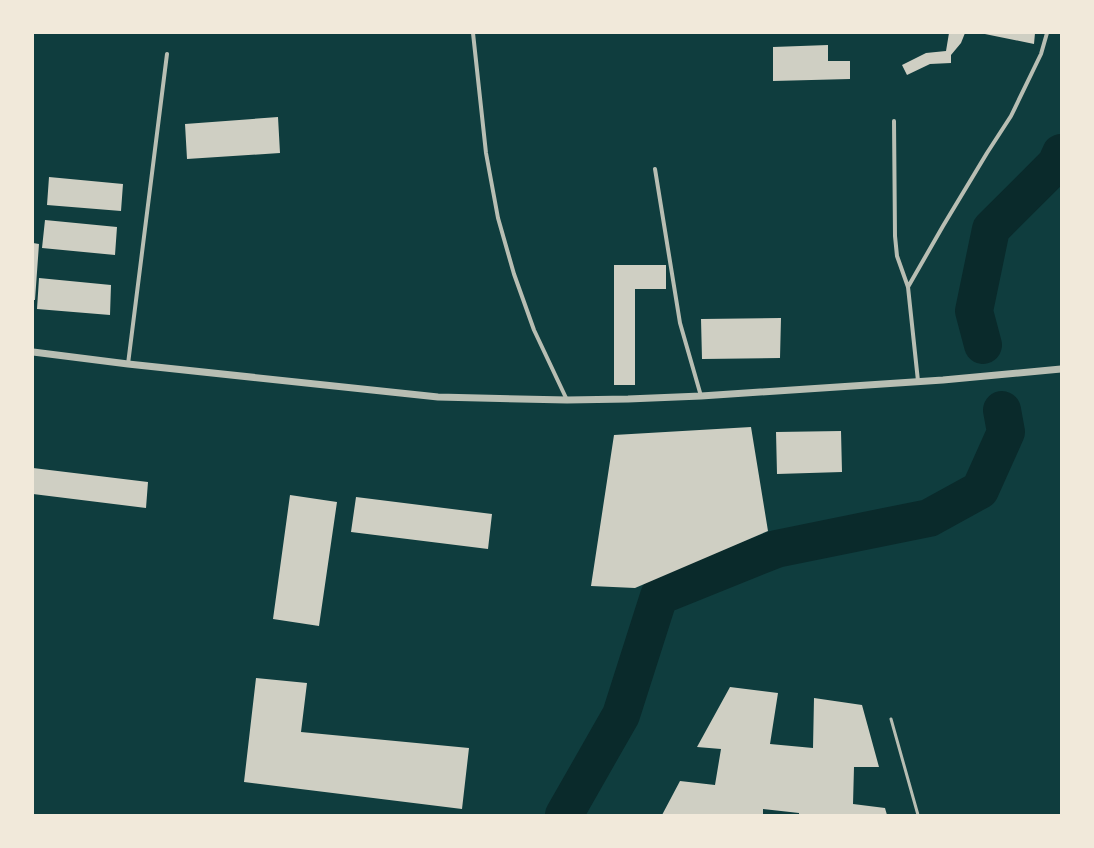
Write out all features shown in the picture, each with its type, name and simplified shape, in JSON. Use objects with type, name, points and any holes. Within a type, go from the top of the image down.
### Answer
[{"type":"street","points":[[473,33],[486,153],[498,218],[514,274],[534,330],[567,400]]},
{"type":"street","points":[[908,287],[943,226],[1011,116],[1041,54],[1047,33]]},
{"type":"street","points":[[128,364],[167,54]]},
{"type":"street","points":[[894,121],[895,236],[897,256],[908,287],[918,380]]},
{"type":"street","points":[[655,169],[680,323],[701,396]]},
{"type":"street","points":[[33,352],[128,364],[438,397],[567,400],[701,396],[918,380],[951,379],[1061,369]]},
{"type":"lane","points":[[890,719],[918,815]]},
{"type":"building","points":[[949,33],[965,33],[961,43],[951,55],[951,63],[930,64],[907,75],[902,65],[926,53],[946,51]]},
{"type":"building","points":[[980,33],[1035,33],[1034,44]]},
{"type":"building","points":[[828,45],[828,61],[850,61],[850,79],[773,81],[773,47]]},
{"type":"building","points":[[278,117],[280,153],[187,159],[185,124]]},
{"type":"building","points":[[49,177],[123,184],[121,211],[47,205]]},
{"type":"building","points":[[45,220],[117,227],[115,255],[42,248]]},
{"type":"building","points":[[33,243],[39,244],[35,300],[33,300]]},
{"type":"building","points":[[614,265],[666,265],[666,289],[635,289],[635,385],[614,385]]},
{"type":"building","points":[[39,278],[111,285],[110,315],[37,309]]},
{"type":"building","points":[[781,318],[780,358],[702,359],[701,319]]},
{"type":"building","points":[[751,427],[768,531],[635,588],[591,586],[614,435]]},
{"type":"building","points":[[841,431],[842,472],[777,474],[776,432]]},
{"type":"building","points":[[33,468],[148,482],[146,508],[33,494]]},
{"type":"building","points":[[290,495],[337,502],[319,626],[273,619]]},
{"type":"building","points":[[356,497],[492,514],[488,549],[351,532]]},
{"type":"building","points":[[256,678],[307,683],[301,732],[469,748],[462,809],[244,782]]},
{"type":"building","points":[[730,687],[778,693],[770,744],[813,748],[814,698],[862,705],[879,767],[854,767],[853,804],[885,808],[887,815],[799,815],[799,813],[763,809],[763,815],[662,815],[680,781],[715,785],[721,749],[697,747]]},
{"type":"waterway","points":[[983,345],[974,311],[991,229],[1056,164],[1061,153]]},
{"type":"waterway","points":[[564,815],[621,715],[659,596],[776,549],[929,518],[980,490],[1006,432],[1002,410]]}]
